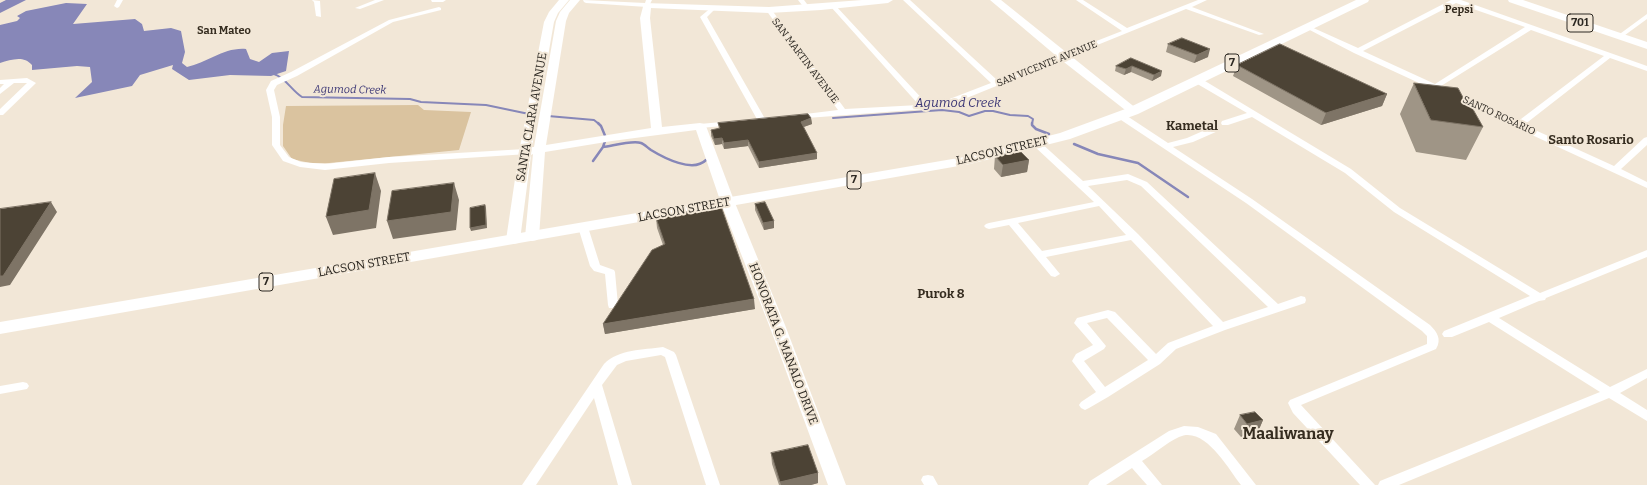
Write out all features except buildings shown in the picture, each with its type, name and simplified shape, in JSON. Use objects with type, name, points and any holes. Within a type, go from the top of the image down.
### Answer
[{"type":"main road","name":"LACSON STREET","points":[[1342,10],[1354,0]]},
{"type":"main road","name":"LACSON STREET","points":[[0,328],[728,203],[970,160],[1037,144],[1096,126],[1127,113],[1364,0]]},
{"type":"main road","name":"LACSON STREET","points":[[1342,10],[1366,4],[1374,0]]},
{"type":"main road","name":"701","points":[[1513,0],[1647,46]]},
{"type":"street","points":[[315,0],[317,1],[319,16]]},
{"type":"street","points":[[358,8],[381,0]]},
{"type":"street","points":[[434,1],[443,0]]},
{"type":"street","name":"SANTA CLARA AVENUE","points":[[532,236],[533,201],[539,150],[533,108],[549,22],[554,12],[564,0]]},
{"type":"street","name":"SANTA CLARA AVENUE","points":[[513,240],[525,152],[546,109],[562,21],[565,12],[574,0]]},
{"type":"street","points":[[801,0],[807,8]]},
{"type":"street","points":[[586,1],[769,10],[833,6],[853,2],[888,0]]},
{"type":"street","points":[[906,0],[997,84]]},
{"type":"street","points":[[995,0],[1167,146],[1249,201],[1433,334],[1434,340],[1432,346],[1294,403],[1297,410],[1368,485]]},
{"type":"street","points":[[1080,0],[1127,31]]},
{"type":"street","name":"SAN VICENTE AVENUE","points":[[713,8],[703,17],[761,119],[767,121],[843,112],[925,107],[949,102],[1204,0]]},
{"type":"street","points":[[1358,50],[1455,0],[1647,69]]},
{"type":"street","points":[[648,3],[645,18],[657,131]]},
{"type":"street","points":[[833,6],[925,107]]},
{"type":"street","points":[[1186,7],[1261,34]]},
{"type":"street","points":[[439,9],[423,12],[391,22],[274,83],[270,90],[276,117],[276,145],[286,159],[300,164],[316,167],[389,160],[525,152],[612,137],[700,126],[738,123]]},
{"type":"street","name":"SAN MARTIN AVENUE","points":[[769,10],[843,112]]},
{"type":"street","points":[[1619,37],[1647,16]]},
{"type":"street","name":"SANTO ROSARIO","points":[[1307,27],[1647,185]]},
{"type":"street","points":[[1435,87],[1530,27]]},
{"type":"street","points":[[1518,125],[1609,56]]},
{"type":"street","points":[[0,113],[32,82],[27,80],[2,82]]},
{"type":"street","points":[[1197,80],[1348,171],[1397,210],[1540,298]]},
{"type":"street","points":[[0,92],[12,81]]},
{"type":"street","points":[[1225,123],[1253,114]]},
{"type":"street","name":"HONORATA G. MANALO DRIVE","points":[[700,126],[728,203],[777,325],[837,485]]},
{"type":"street","points":[[1167,146],[1190,140],[1215,129]]},
{"type":"street","points":[[1616,170],[1647,140]]},
{"type":"street","points":[[1037,144],[1101,203],[1221,327]]},
{"type":"street","points":[[1081,184],[1128,176],[1144,184],[1277,309]]},
{"type":"street","points":[[989,226],[1101,203]]},
{"type":"street","points":[[1011,221],[1055,274]]},
{"type":"street","points":[[583,228],[596,266],[610,272],[613,305]]},
{"type":"street","points":[[1039,255],[1134,236]]},
{"type":"street","points":[[1448,334],[1540,298],[1647,253]]},
{"type":"street","points":[[1085,405],[1156,361],[1172,346],[1221,327],[1301,300]]},
{"type":"street","points":[[1104,394],[1078,361],[1080,357],[1098,348],[1100,345],[1080,323],[1081,321],[1108,314],[1111,315],[1156,361]]},
{"type":"street","points":[[1490,318],[1647,416]]},
{"type":"street","points":[[529,485],[608,367],[618,359],[663,351],[669,353],[713,485]]},
{"type":"street","points":[[1385,485],[1610,393],[1647,373]]},
{"type":"street","points":[[596,385],[625,485]]},
{"type":"street","points":[[0,390],[23,386]]},
{"type":"street","points":[[1094,485],[1181,430],[1202,433],[1210,438],[1249,485]]},
{"type":"street","points":[[1133,460],[1155,485]]},
{"type":"shaded area","points":[[418,105],[424,110],[471,112],[459,150],[329,163],[310,163],[292,159],[283,146],[283,125],[286,106]]},
{"type":"water","points":[[6,0],[26,0],[0,13],[0,3]]},
{"type":"water","points":[[66,3],[87,4],[73,24],[135,19],[142,24],[144,31],[171,28],[181,31],[185,52],[182,63],[187,67],[230,50],[246,49],[250,59],[259,62],[272,53],[289,51],[286,71],[271,76],[230,75],[189,80],[172,69],[173,65],[140,75],[132,86],[75,98],[92,82],[90,67],[77,66],[32,70],[32,65],[21,59],[0,63],[0,25],[17,21],[20,18],[17,16],[26,11]]},
{"type":"waterway","name":"Agumod Creek","points":[[274,74],[282,78],[302,97],[410,99],[421,102],[486,105],[529,114]]},
{"type":"waterway","name":"Agumod Creek","points":[[833,118],[942,110],[959,112],[969,116],[985,111],[993,111],[1010,115],[1028,116],[1033,119],[1032,124]]},
{"type":"waterway","name":"Agumod Creek","points":[[548,116],[594,120],[599,124]]},
{"type":"waterway","name":"Agumod Creek","points":[[599,124],[606,138],[603,147]]},
{"type":"waterway","name":"Agumod Creek","points":[[1032,124],[1036,129],[1049,134]]},
{"type":"waterway","name":"Agumod Creek","points":[[603,147],[637,142],[663,157],[678,163],[694,165],[700,164],[706,160]]},
{"type":"waterway","name":"Agumod Creek","points":[[1074,144],[1098,154],[1138,163],[1188,197]]},
{"type":"waterway","name":"Agumod Creek","points":[[593,161],[603,147]]},
{"type":"district","name":"Pepsi","points":[[1459,10]]},
{"type":"district","name":"San Mateo","points":[[224,31]]},
{"type":"district","name":"Kametal","points":[[1192,126]]},
{"type":"district","name":"Santo Rosario","points":[[1591,140]]},
{"type":"district","name":"Purok 8","points":[[941,294]]},
{"type":"district","name":"Maaliwanay","points":[[1288,435]]}]
